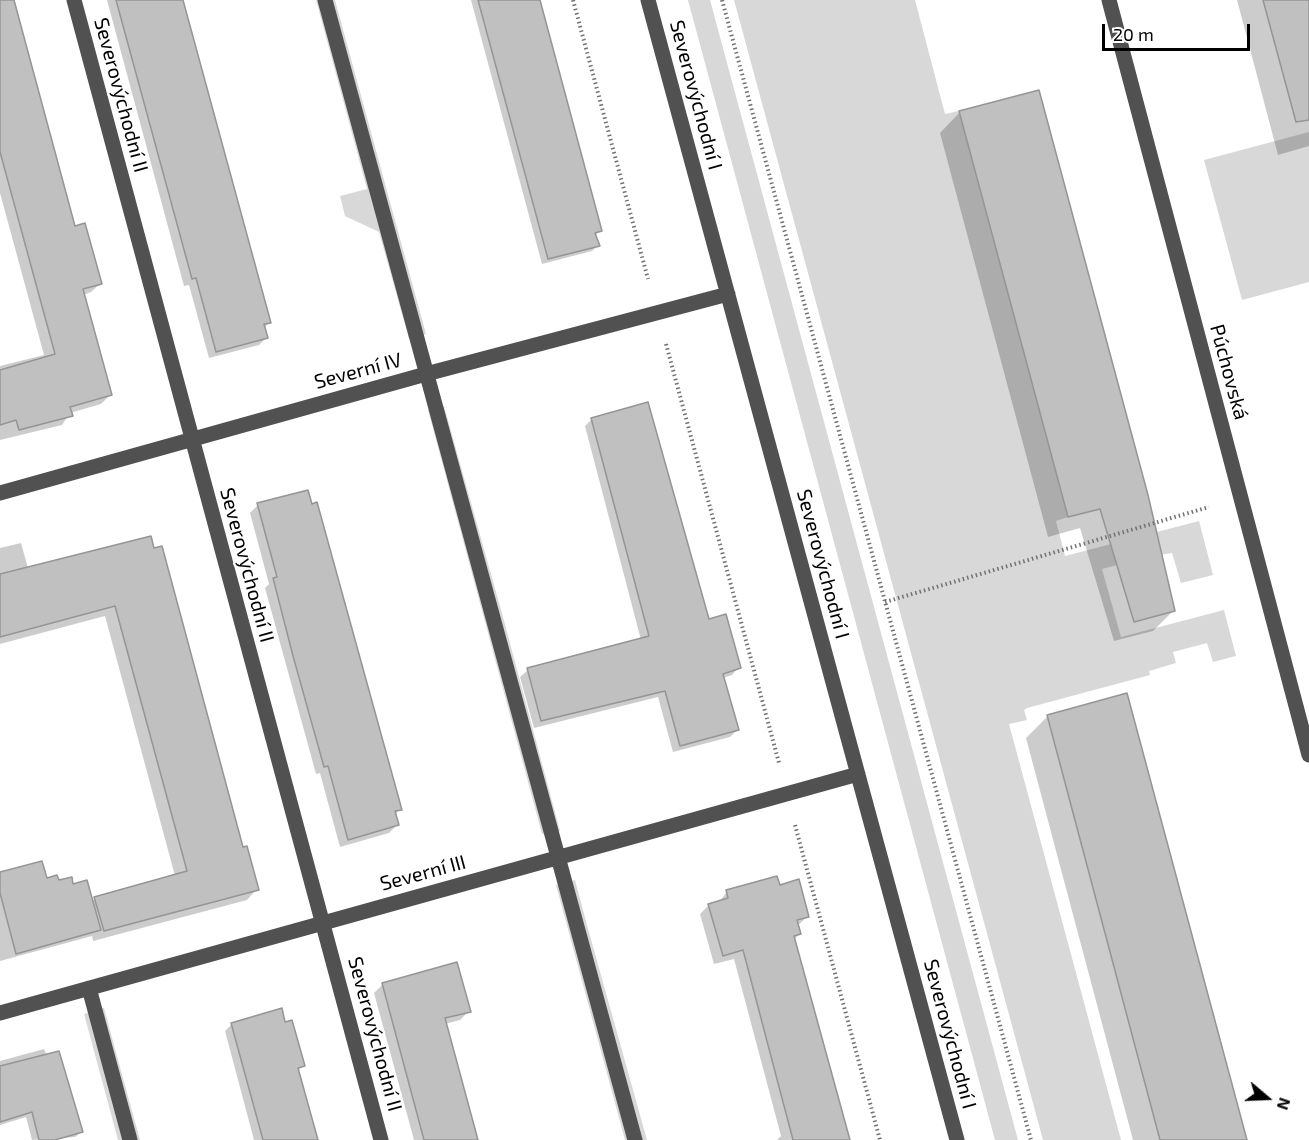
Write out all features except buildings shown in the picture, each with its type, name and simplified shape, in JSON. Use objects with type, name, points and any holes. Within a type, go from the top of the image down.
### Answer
[{"type":"street","name":"Severovýchodní II","points":[[74,0],[381,1140]]},
{"type":"street","points":[[325,0],[635,1140]]},
{"type":"street","name":"Severovýchodní I","points":[[648,0],[957,1140]]},
{"type":"street","name":"Púchovská","points":[[1109,0],[1309,755]]},
{"type":"street","name":"Severní IV","points":[[0,493],[426,374],[728,294]]},
{"type":"street","name":"Severní III","points":[[0,1013],[858,774]]},
{"type":"street","points":[[89,988],[130,1140]]},
{"type":"path","points":[[573,0],[880,1140]]},
{"type":"path","points":[[722,0],[1031,1140]]},
{"type":"path","points":[[885,602],[1241,498]]},
{"type":"shaded area","points":[[316,0],[335,0],[426,334],[409,339],[379,232],[345,216],[340,196],[367,189]]},
{"type":"shaded area","points":[[688,0],[710,0],[1018,1140],[995,1140]]},
{"type":"shaded area","points":[[734,0],[915,0],[945,114],[959,111],[1068,517],[1056,521],[1065,556],[1199,521],[1213,575],[1181,583],[1172,553],[1116,562],[1117,565],[1102,569],[1121,637],[1224,610],[1236,656],[1213,662],[1207,643],[1173,652],[1176,663],[1149,671],[1150,675],[1027,708],[1024,710],[1027,720],[1009,724],[1121,1140],[1043,1140]]},
{"type":"shaded area","points":[[1309,132],[1309,282],[1242,300],[1204,160]]},
{"type":"shaded area","points":[[444,406],[560,831],[542,834],[428,410]]},
{"type":"shaded area","points":[[575,880],[647,1140],[625,1140],[556,885]]},
{"type":"shaded area","points":[[104,1008],[140,1140],[118,1140],[84,1014]]}]
